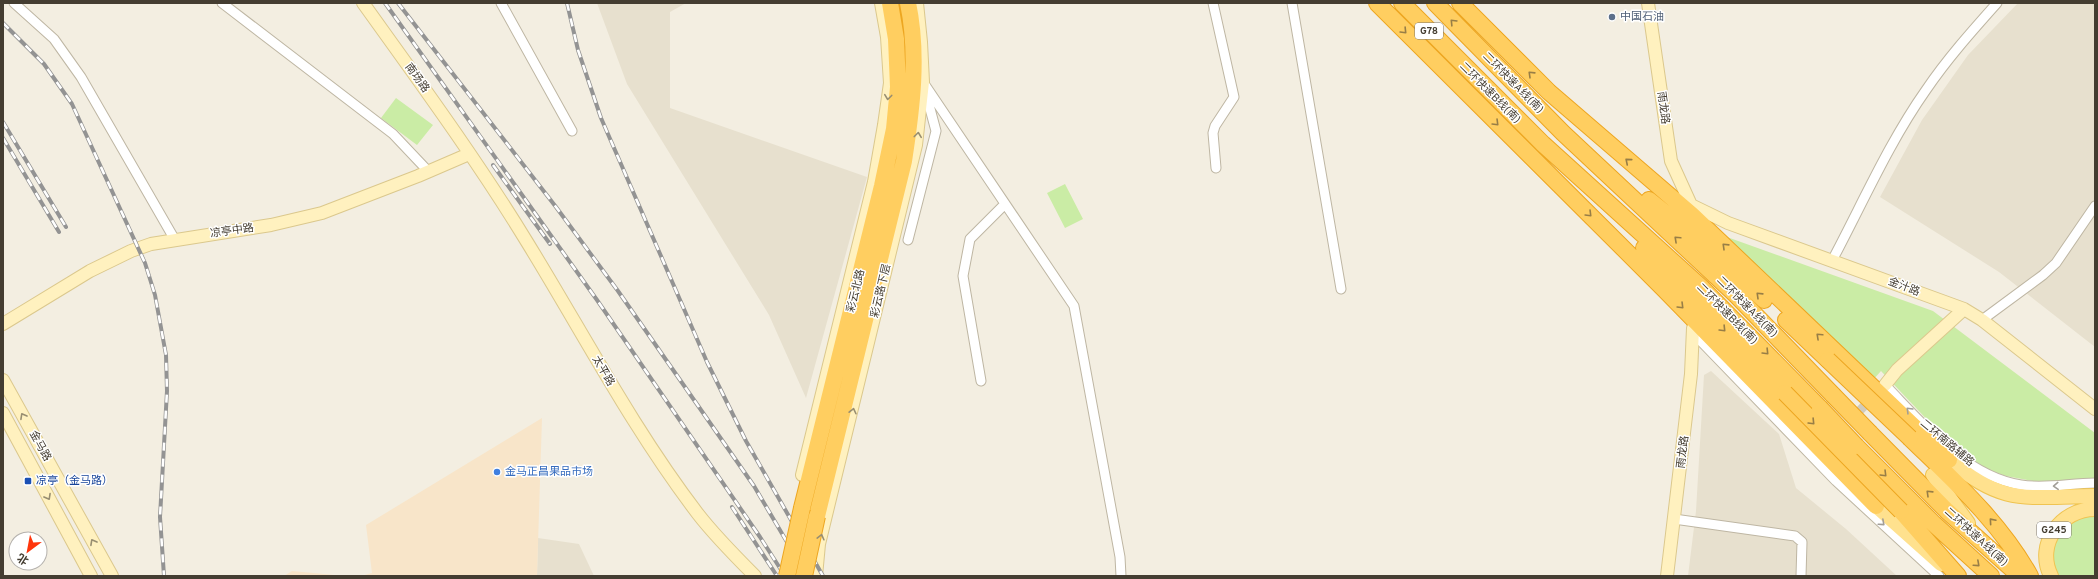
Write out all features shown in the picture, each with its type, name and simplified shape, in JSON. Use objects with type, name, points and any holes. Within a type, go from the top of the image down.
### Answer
[{"type":"highway","name":"彩云北路","points":[[787,576],[812,462],[882,186],[894,129],[898,87],[896,39],[890,3]]},
{"type":"highway","name":"彩云北路","points":[[804,576],[828,469],[904,161],[911,116],[914,63],[908,3]]},
{"type":"highway","points":[[1377,3],[1680,305],[1876,506]]},
{"type":"highway","name":"二环快速B线(南)","points":[[1402,3],[1543,144],[1703,289],[1923,513],[1991,576]]},
{"type":"highway","name":"二环快速A线(南)","points":[[1435,3],[1537,107],[1718,278],[1942,505],[2020,576]]},
{"type":"highway","points":[[1460,3],[1553,96],[1692,214],[1982,511],[2011,544],[2030,576]]},
{"type":"highway","points":[[1537,107],[1598,160],[1709,248],[1949,460]]},
{"type":"highway","points":[[1543,144],[1901,511],[1957,576]]},
{"type":"highway","points":[[1832,356],[1878,399],[1933,475]]},
{"type":"main road","points":[[1949,460],[1983,486],[2005,494],[2032,498],[2095,496]]},
{"type":"main road","points":[[1933,475],[1954,507],[1973,528],[2025,576]]},
{"type":"main road","points":[[1876,506],[1943,576]]},
{"type":"main road","points":[[1876,506],[1918,546],[1957,576]]},
{"type":"main road","name":"G245","points":[[2051,576],[2046,553],[2053,532],[2070,516],[2080,511],[2095,509]]},
{"type":"street","points":[[14,3],[54,39],[81,77],[175,240]]},
{"type":"street","points":[[222,3],[393,134],[428,171]]},
{"type":"street","name":"南场路","points":[[363,3],[469,154]]},
{"type":"street","points":[[501,3],[572,131]]},
{"type":"street","points":[[782,576],[806,456],[874,182],[884,125],[890,83],[887,37],[881,3]]},
{"type":"street","name":"彩云路下层","points":[[816,576],[819,544],[916,145],[923,82],[917,3]]},
{"type":"street","points":[[1213,3],[1234,96],[1215,126],[1213,133],[1216,168]]},
{"type":"street","points":[[1292,3],[1341,290]]},
{"type":"street","name":"雨龙路","points":[[1648,3],[1671,161],[1691,207]]},
{"type":"street","points":[[1835,254],[1905,122],[1926,89],[1959,46],[1997,3]]},
{"type":"street","points":[[923,82],[1074,306],[1120,557],[1121,576]]},
{"type":"street","points":[[908,240],[936,131],[923,82]]},
{"type":"street","name":"凉亭中路","points":[[3,324],[106,262],[138,248],[175,240],[271,225],[322,213],[469,154]]},
{"type":"street","name":"太平路","points":[[469,154],[527,241],[628,412],[698,514],[722,542],[755,576]]},
{"type":"street","points":[[981,381],[963,276],[970,239],[1005,204]]},
{"type":"street","points":[[1982,320],[2043,276],[2056,263],[2095,206]]},
{"type":"street","name":"金汁路","points":[[1691,207],[1728,223],[1964,309],[1982,320],[2095,409]]},
{"type":"street","points":[[1884,386],[1897,370],[1964,309]]},
{"type":"street","points":[[1693,331],[1815,456],[1939,576]]},
{"type":"street","name":"雨龙路","points":[[1667,576],[1690,382],[1693,331]]},
{"type":"street","name":"金马路","points":[[3,380],[112,576]]},
{"type":"street","name":"二环南路辅路","points":[[1884,386],[1940,440],[1966,461],[1987,474],[2010,482],[2033,486],[2095,483]]},
{"type":"street","name":"金马路","points":[[3,413],[91,576]]},
{"type":"street","points":[[1674,519],[1795,536],[1802,542],[1801,576]]},
{"type":"shaded area","points":[[597,3],[686,3],[670,12],[670,108],[867,177],[806,398],[769,315],[627,84]]},
{"type":"shaded area","points":[[2018,3],[2095,3],[2095,347],[1999,272],[1880,197],[1922,120],[1968,55]]},
{"type":"shaded area","points":[[1711,371],[1779,434],[1796,488],[1846,529],[1897,576],[1688,576],[1696,511],[1704,375]]},
{"type":"shaded area","name":"金马正昌果品市场","points":[[542,418],[537,576],[361,576],[372,573],[366,525]]},
{"type":"shaded area","points":[[538,538],[579,544],[594,576],[537,576]]},
{"type":"shaded area","points":[[292,571],[345,576],[284,576]]},
{"type":"green space","points":[[396,98],[433,125],[417,145],[381,118]]},
{"type":"green space","points":[[1065,184],[1083,219],[1065,228],[1047,193]]},
{"type":"green space","points":[[1727,237],[1933,311],[2095,433],[2095,478],[2044,483],[2006,476],[1981,467],[1953,447],[1881,371],[1873,380]]},
{"type":"green space","points":[[2095,515],[2095,576],[2058,576],[2052,558],[2055,539],[2072,521]]},
{"type":"tunnel","points":[[1839,432],[1873,397]]},
{"type":"railway","points":[[385,3],[597,300],[760,537],[785,576]]},
{"type":"railway","points":[[398,3],[556,207],[618,291],[754,486],[807,576]]},
{"type":"railway","points":[[567,3],[578,50],[601,118],[707,362],[746,441],[823,576]]},
{"type":"railway","points":[[3,23],[44,64],[72,104],[145,263],[155,295],[166,355],[167,391],[160,517],[164,576]]},
{"type":"railway","points":[[3,122],[66,227]]},
{"type":"railway","points":[[3,138],[59,232]]},
{"type":"railway","points":[[493,165],[550,244]]},
{"type":"railway","points":[[732,507],[777,576]]},
{"type":"place","name":"中国石油","points":[[1612,17]]},
{"type":"place","name":"金马正昌果品市场","points":[[497,472]]},
{"type":"place","name":"凉亭（金马路）","points":[[28,481]]}]
